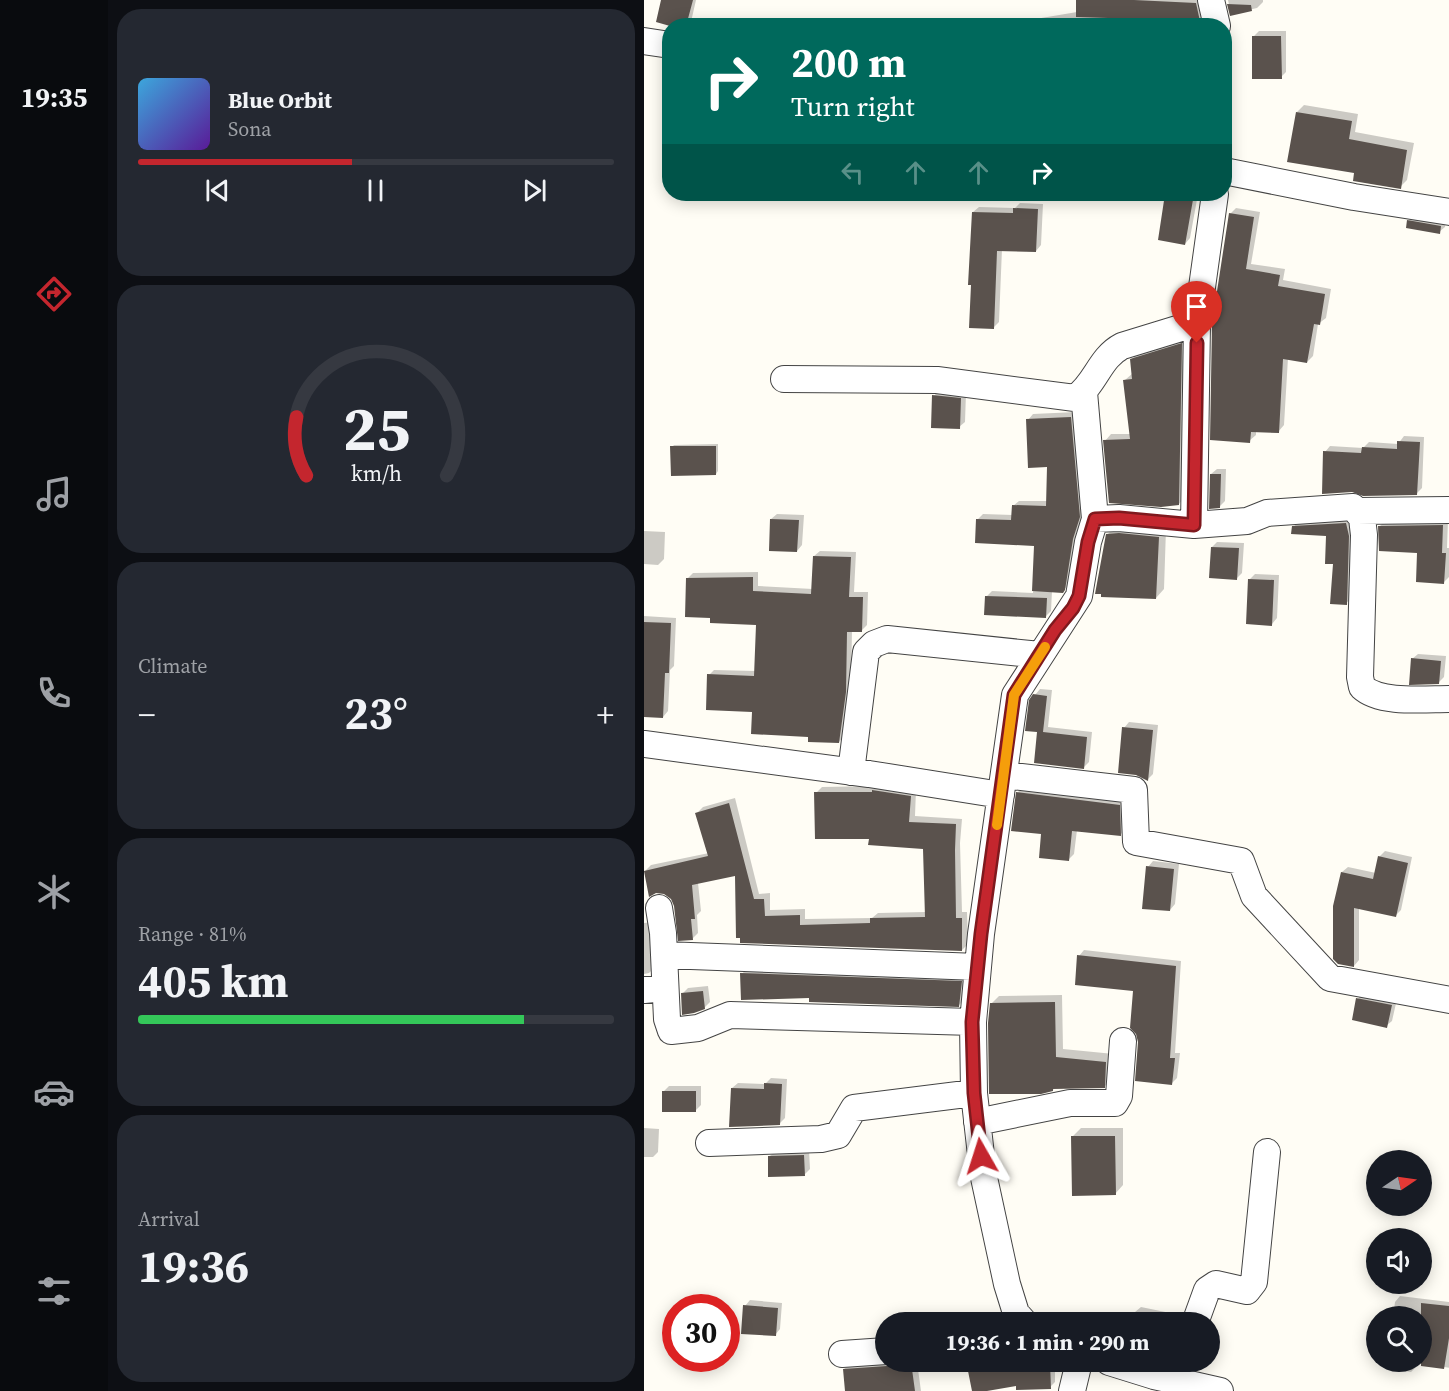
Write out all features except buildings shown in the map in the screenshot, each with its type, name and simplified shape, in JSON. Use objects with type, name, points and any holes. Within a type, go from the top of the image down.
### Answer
[{"type":"street","points":[[1211,0],[1215,18]]},
{"type":"street","points":[[644,41],[662,44]]},
{"type":"street","points":[[1232,173],[1450,212]]},
{"type":"street","points":[[1194,525],[1198,323],[1214,201]]},
{"type":"street","points":[[784,379],[937,380],[1075,398],[1084,392],[1112,351],[1121,346],[1198,323]]},
{"type":"street","points":[[1016,1312],[983,1173],[974,1093],[972,1022],[1014,695],[1079,596],[1088,542],[1095,519],[1084,392]]},
{"type":"street","points":[[1095,519],[1119,518],[1194,525],[1232,523],[1267,513],[1353,507],[1362,518],[1364,535],[1361,687],[1373,695],[1385,698],[1450,699]]},
{"type":"street","points":[[1357,511],[1450,510]]},
{"type":"street","points":[[851,772],[866,652],[874,644],[887,639],[1040,656]]},
{"type":"street","points":[[644,744],[851,772],[1002,785],[1134,790],[1136,842],[1241,861],[1254,896],[1330,978],[1450,1000]]},
{"type":"street","points":[[659,908],[664,955],[655,989],[671,1031],[698,1028],[730,1015],[972,1022]]},
{"type":"street","points":[[664,955],[978,967]]},
{"type":"street","points":[[977,1122],[1070,1103],[1115,1103],[1119,1096],[1123,1041]]},
{"type":"street","points":[[708,1143],[821,1139],[838,1134],[854,1108],[974,1093]]},
{"type":"street","points":[[1199,1312],[1207,1290],[1216,1284],[1247,1291],[1254,1282],[1267,1152]]},
{"type":"street","points":[[842,1354],[875,1352]]},
{"type":"street","points":[[1072,1391],[1077,1372]]},
{"type":"street","points":[[1145,1372],[1220,1391]]},
{"type":"slow traffic","points":[[997,825],[1014,695],[1045,647]]},
{"type":"route","points":[[981,1156],[974,1093],[972,1022],[981,934],[1014,695],[1079,596],[1088,542],[1095,519],[1119,518],[1194,525],[1197,343]]}]
